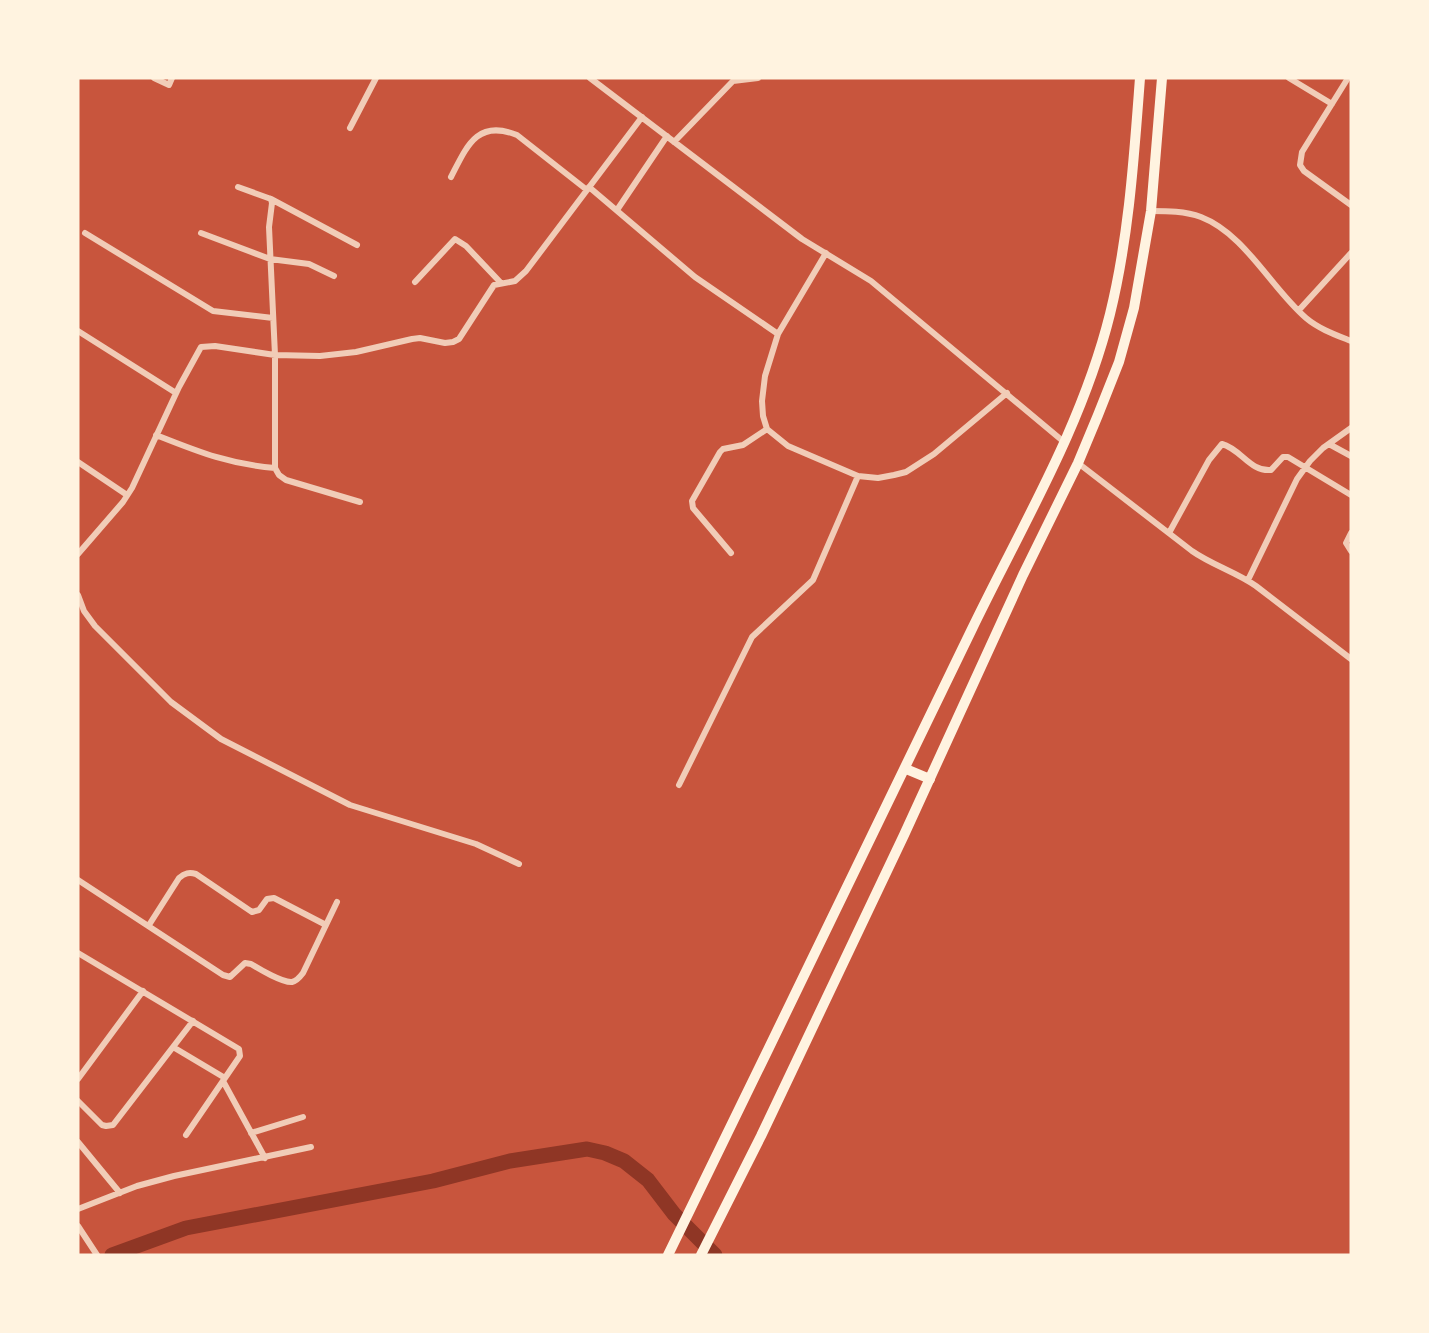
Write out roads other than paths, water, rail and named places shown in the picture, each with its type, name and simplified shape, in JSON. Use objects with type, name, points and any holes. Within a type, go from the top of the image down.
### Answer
[{"type":"main road","points":[[668,1255],[906,769],[973,626],[1045,486],[1064,442],[1096,361],[1110,313],[1131,192],[1140,78]]},
{"type":"main road","points":[[701,1255],[797,1061],[930,779],[1023,575],[1078,462],[1119,362],[1134,308],[1151,211],[1162,78]]},
{"type":"main road","points":[[906,769],[930,779]]},
{"type":"street","points":[[154,78],[169,84],[172,78]]},
{"type":"street","points":[[350,129],[376,78]]},
{"type":"street","points":[[591,78],[802,238],[879,287],[1064,442]]},
{"type":"street","points":[[674,142],[733,81],[758,78]]},
{"type":"street","points":[[1290,78],[1332,104]]},
{"type":"street","points":[[1348,78],[1302,152],[1300,165],[1304,171],[1351,206]]},
{"type":"street","points":[[78,553],[127,495],[201,347],[215,346],[275,355],[320,356],[348,353],[420,338],[445,343],[459,339],[494,285],[520,278],[642,117]]},
{"type":"street","points":[[451,177],[472,140],[482,133],[494,129],[517,135],[617,210],[690,273],[778,334]]},
{"type":"street","points":[[617,210],[667,136]]},
{"type":"street","points":[[238,187],[271,199],[357,244]]},
{"type":"street","points":[[271,199],[269,227],[275,355],[275,468],[286,480],[360,502]]},
{"type":"street","points":[[1151,211],[1190,214],[1201,217],[1224,230],[1313,323],[1351,341]]},
{"type":"street","points":[[85,233],[213,311],[273,318]]},
{"type":"street","points":[[201,233],[270,259],[302,261],[334,276]]},
{"type":"street","points":[[415,282],[455,239],[466,246],[501,283]]},
{"type":"street","points":[[826,253],[778,334],[769,361],[762,401],[763,416],[767,429],[788,446],[858,476],[878,478],[900,473],[913,468],[934,454],[1007,393]]},
{"type":"street","points":[[1299,310],[1351,253]]},
{"type":"street","points":[[78,331],[176,393]]},
{"type":"street","points":[[1248,580],[1297,479],[1310,461],[1351,428]]},
{"type":"street","points":[[731,553],[693,508],[692,501],[720,452],[743,445],[767,429]]},
{"type":"street","points":[[156,435],[228,462],[275,468]]},
{"type":"street","points":[[1169,533],[1205,467],[1222,444],[1229,446],[1259,469],[1271,470],[1283,457],[1294,460],[1351,495]]},
{"type":"street","points":[[1329,444],[1351,456]]},
{"type":"street","points":[[78,462],[127,495]]},
{"type":"street","points":[[1078,462],[1203,558],[1248,580],[1351,659]]},
{"type":"street","points":[[678,785],[752,637],[813,580],[858,476]]},
{"type":"street","points":[[1351,533],[1346,543],[1351,550]]},
{"type":"street","points":[[78,595],[84,611],[102,633],[171,702],[222,739],[350,805],[476,844],[519,864]]},
{"type":"street","points":[[149,925],[179,878],[189,873],[196,874],[252,912],[259,910],[267,899],[274,898],[326,925]]},
{"type":"street","points":[[78,880],[223,975],[230,977],[245,963],[293,982],[303,973],[336,902]]},
{"type":"street","points":[[78,953],[239,1049],[240,1056],[186,1135]]},
{"type":"street","points":[[78,1078],[143,991]]},
{"type":"street","points":[[78,1101],[102,1125],[113,1125],[193,1021]]},
{"type":"street","points":[[173,1047],[224,1080],[265,1158]]},
{"type":"street","points":[[252,1133],[303,1117]]},
{"type":"street","points":[[78,1142],[120,1193]]},
{"type":"street","points":[[78,1209],[174,1176],[311,1147]]},
{"type":"street","points":[[78,1226],[96,1253]]},
{"type":"waterway","points":[[112,1255],[186,1228],[433,1181],[510,1161],[587,1149],[624,1161],[648,1180],[674,1214],[715,1255]]}]
